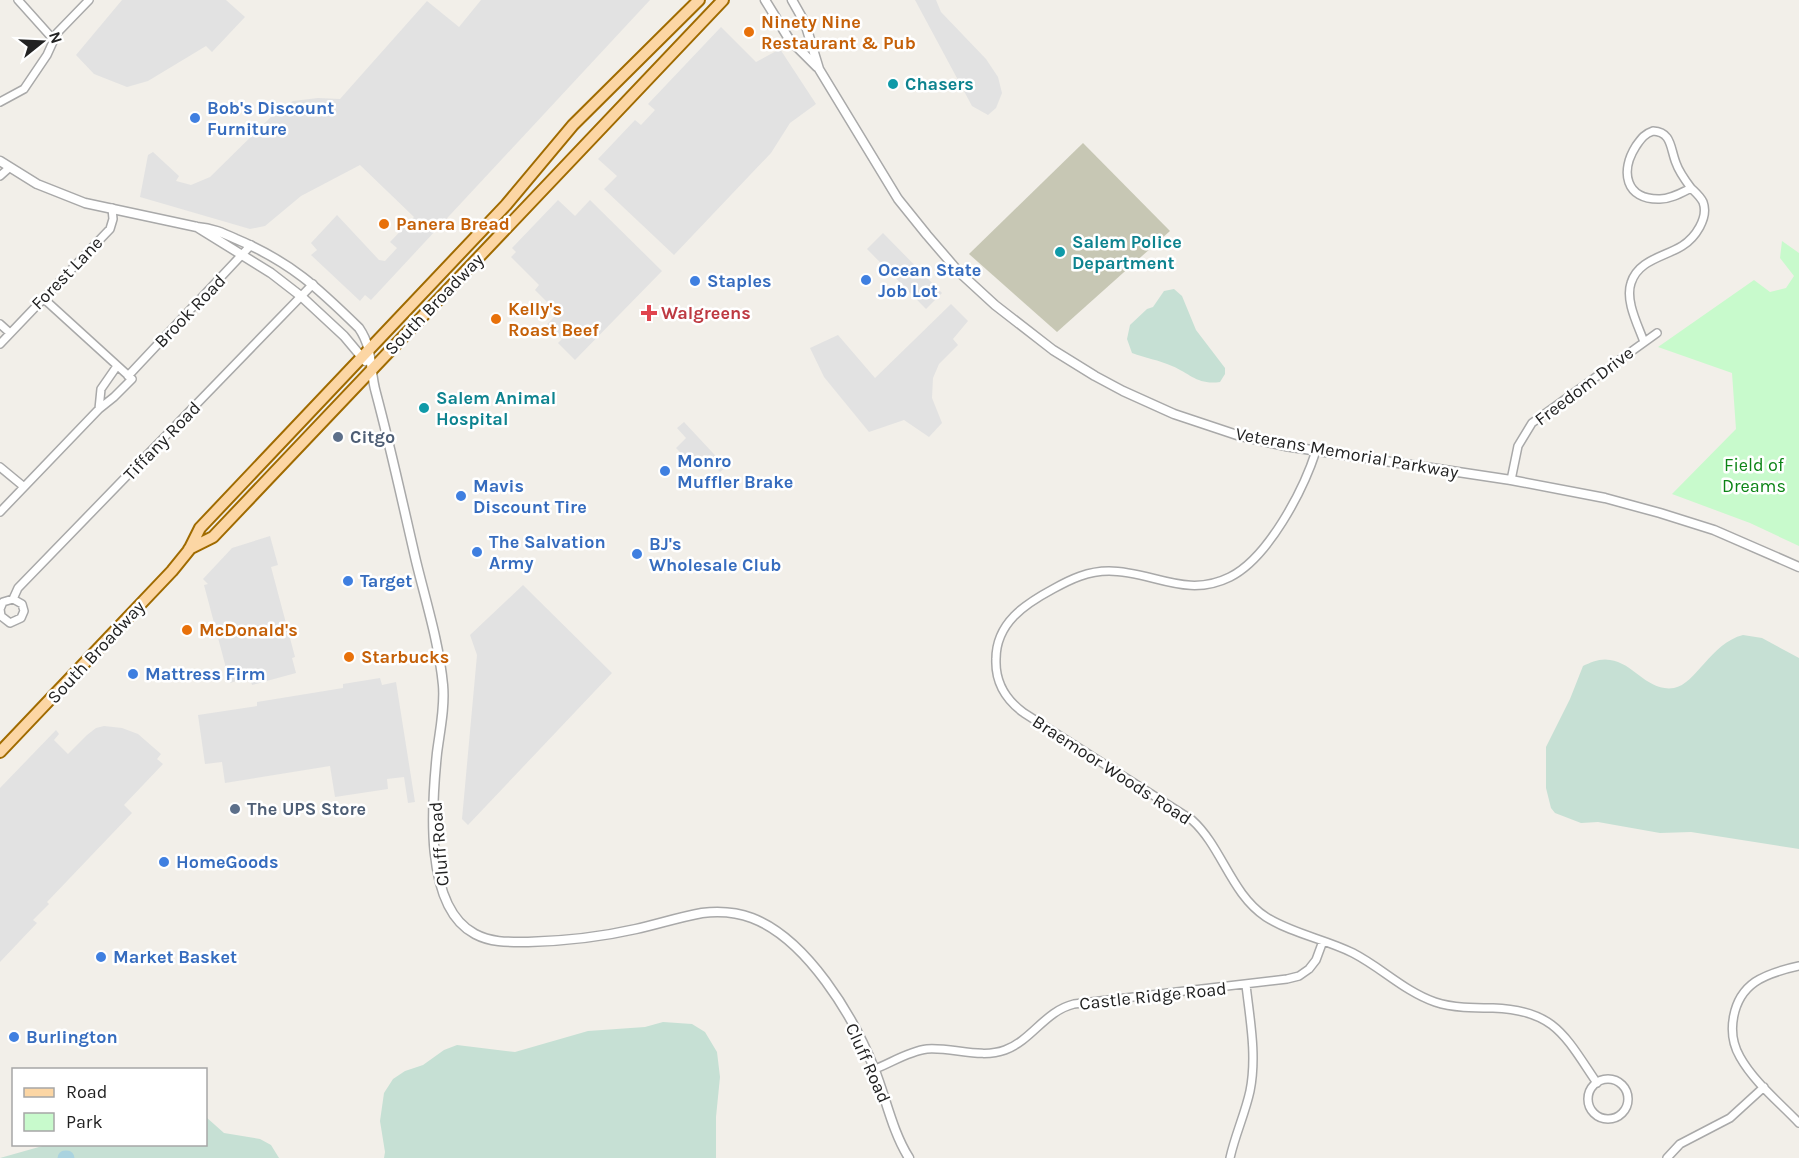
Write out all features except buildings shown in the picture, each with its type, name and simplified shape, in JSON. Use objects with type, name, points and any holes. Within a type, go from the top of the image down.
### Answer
[{"type":"main road","name":"South Broadway","points":[[0,752],[166,578],[189,550],[200,528],[506,205],[573,125],[699,0]]},
{"type":"main road","name":"South Broadway","points":[[189,550],[213,537],[723,0]]},
{"type":"street","points":[[18,0],[53,39]]},
{"type":"street","points":[[0,102],[24,89],[62,25],[89,0]]},
{"type":"street","name":"Veterans Memorial Parkway","points":[[765,0],[789,39],[819,69],[892,190],[927,236],[979,290],[1038,340],[1104,381],[1174,414],[1240,436],[1316,451],[1511,480],[1605,498],[1714,530],[1799,567]]},
{"type":"street","name":"Veterans Memorial Parkway","points":[[792,0],[805,23],[819,69]]},
{"type":"street","points":[[1644,342],[1630,299],[1631,283],[1642,266],[1682,246],[1697,231],[1705,210],[1700,197],[1691,188],[1676,164],[1671,144],[1664,133],[1653,131],[1642,137],[1632,152],[1627,167],[1628,184],[1632,189],[1644,197],[1661,199],[1670,198],[1691,188]]},
{"type":"street","points":[[0,161],[37,184],[85,203],[210,228],[268,253],[313,284],[359,328],[365,353]]},
{"type":"street","points":[[0,176],[9,168]]},
{"type":"street","name":"Forest Lane","points":[[0,344],[110,229],[113,219],[112,208]]},
{"type":"street","points":[[197,227],[271,273],[302,297],[365,353]]},
{"type":"street","name":"Brook Road","points":[[0,512],[99,409],[114,397],[251,245]]},
{"type":"street","name":"Tiffany Road","points":[[13,599],[18,588],[313,284]]},
{"type":"street","points":[[43,298],[130,378]]},
{"type":"street","points":[[0,324],[10,333]]},
{"type":"street","name":"Freedom Drive","points":[[1511,480],[1518,446],[1532,423],[1657,333]]},
{"type":"street","name":"Cluff Road","points":[[365,353],[372,368],[375,390],[392,452],[439,655],[443,706],[435,782],[434,822],[442,890],[458,922],[477,935],[492,941],[507,942],[600,936],[702,913],[728,912],[753,918],[788,942],[823,980],[850,1020],[875,1070],[899,1138],[909,1158]]},
{"type":"street","points":[[99,409],[101,389],[117,366]]},
{"type":"street","name":"Braemoor Woods Road","points":[[1316,451],[1302,486],[1271,538],[1258,555],[1239,571],[1216,582],[1190,586],[1117,571],[1097,572],[1076,577],[1036,598],[1013,616],[1002,631],[996,662],[1001,685],[1016,707],[1113,771],[1185,814],[1205,834],[1253,906],[1281,926],[1354,954],[1404,988],[1434,1002],[1456,1006],[1517,1010],[1546,1019],[1570,1043],[1597,1083]]},
{"type":"street","points":[[0,467],[23,486]]},
{"type":"street","name":"Castle Ridge Road","points":[[875,1070],[925,1049],[987,1053],[1006,1050],[1019,1043],[1054,1011],[1074,1004],[1246,986],[1287,979],[1304,973],[1316,960],[1323,941]]},
{"type":"street","points":[[1799,966],[1757,981],[1743,994],[1735,1012],[1732,1035],[1735,1047],[1750,1072],[1799,1123]]},
{"type":"street","points":[[1230,1158],[1247,1103],[1253,1074],[1246,986]]},
{"type":"street","points":[[1610,1079],[1624,1086],[1628,1101],[1620,1115],[1608,1118],[1599,1116],[1593,1110],[1589,1102],[1589,1093],[1597,1083],[1610,1079]]},
{"type":"street","points":[[1667,1158],[1680,1144],[1730,1118],[1764,1087]]},
{"type":"shaded area","points":[[122,0],[226,0],[245,17],[212,52],[206,46],[148,81],[127,87],[94,74],[76,55]]},
{"type":"shaded area","points":[[481,0],[650,0],[371,300],[365,295],[360,301],[311,255],[317,250],[311,243],[337,215],[379,260],[385,261],[397,248],[390,242],[414,217],[360,165],[301,196],[265,226],[250,229],[140,197],[148,155],[153,152],[179,176],[176,181],[191,185],[210,177],[278,110],[293,101],[318,98],[340,99],[427,1],[459,27]]},
{"type":"shaded area","points":[[915,0],[936,0],[941,12],[986,59],[998,77],[1002,93],[996,108],[988,115],[972,106]]},
{"type":"shaded area","points":[[721,27],[756,62],[780,49],[816,104],[790,123],[771,153],[674,255],[604,189],[617,176],[598,159],[635,120],[641,125],[655,110],[648,104]]},
{"type":"shaded area","points":[[1083,143],[1170,231],[1057,332],[969,254]]},
{"type":"shaded area","points":[[558,200],[575,216],[590,200],[662,271],[575,360],[558,343],[562,339],[547,324],[558,313],[535,290],[539,285],[511,257],[516,252],[512,248]]},
{"type":"shaded area","points":[[883,233],[942,293],[926,309],[867,249]]},
{"type":"shaded area","points":[[1174,289],[1182,296],[1196,330],[1225,368],[1225,374],[1220,382],[1205,382],[1167,364],[1132,353],[1127,339],[1130,325],[1147,309],[1153,307],[1164,291]]},
{"type":"shaded area","points":[[951,304],[968,321],[953,339],[958,345],[939,364],[933,378],[932,398],[942,423],[929,437],[904,420],[869,432],[824,377],[810,348],[838,335],[875,378]]},
{"type":"shaded area","points":[[684,422],[726,467],[720,472],[704,455],[692,465],[676,448],[686,438],[677,428]]},
{"type":"shaded area","points":[[270,536],[278,565],[271,567],[295,657],[292,658],[296,673],[252,685],[250,677],[230,683],[204,585],[208,584],[203,579],[232,548]]},
{"type":"shaded area","points":[[523,585],[612,673],[468,825],[462,819],[477,655],[470,635]]},
{"type":"shaded area","points":[[1743,635],[1762,638],[1799,658],[1799,849],[1691,832],[1660,833],[1598,822],[1581,823],[1555,813],[1551,808],[1546,788],[1546,747],[1570,699],[1583,666],[1600,660],[1619,662],[1656,686],[1674,688],[1690,679],[1722,646]]},
{"type":"shaded area","points":[[380,678],[382,685],[396,682],[415,802],[408,803],[404,777],[387,779],[388,789],[335,797],[330,766],[225,783],[222,762],[205,764],[198,715],[257,706],[257,702],[343,688],[343,684]]},
{"type":"shaded area","points":[[104,726],[122,728],[138,734],[161,754],[157,759],[163,764],[124,805],[132,813],[47,902],[49,904],[33,920],[37,923],[0,962],[0,788],[56,730],[59,734],[54,740],[68,754],[96,728]]},
{"type":"shaded area","points":[[663,1022],[692,1024],[705,1032],[717,1052],[720,1077],[716,1117],[716,1158],[384,1158],[380,1121],[384,1093],[393,1079],[405,1071],[423,1065],[444,1050],[457,1045],[515,1052],[588,1031],[645,1027]]},
{"type":"shaded area","points":[[207,1118],[224,1133],[260,1139],[271,1145],[279,1158],[0,1158],[42,1146],[207,1146]]},
{"type":"green space","name":"Field of Dreams","points":[[1782,241],[1799,253],[1799,546],[1750,523],[1672,494],[1736,429],[1732,373],[1658,347],[1754,280],[1770,292],[1786,288],[1794,276],[1780,258]]},
{"type":"place","name":"Ninety Nine Restaurant & Pub","points":[[749,32]]},
{"type":"place","name":"Chasers","points":[[893,84]]},
{"type":"place","name":"Bob's Discount Furniture","points":[[195,118]]},
{"type":"place","name":"Panera Bread","points":[[384,224]]},
{"type":"place","name":"Salem Police Department","points":[[1060,252]]},
{"type":"place","name":"Ocean State Job Lot","points":[[866,280]]},
{"type":"place","name":"Staples","points":[[695,281]]},
{"type":"place","name":"Walgreens","points":[[649,313]]},
{"type":"place","name":"Kelly's Roast Beef","points":[[496,319]]},
{"type":"place","name":"Salem Animal Hospital","points":[[424,408]]},
{"type":"place","name":"Citgo","points":[[338,437]]},
{"type":"place","name":"Monro Muffler Brake","points":[[665,471]]},
{"type":"place","name":"Mavis Discount Tire","points":[[461,496]]},
{"type":"place","name":"The Salvation Army","points":[[477,552]]},
{"type":"place","name":"BJ's Wholesale Club","points":[[637,554]]},
{"type":"place","name":"Target","points":[[348,581]]},
{"type":"place","name":"McDonald's","points":[[187,630]]},
{"type":"place","name":"Starbucks","points":[[349,657]]},
{"type":"place","name":"Mattress Firm","points":[[133,674]]},
{"type":"place","name":"The UPS Store","points":[[235,809]]},
{"type":"place","name":"HomeGoods","points":[[164,862]]},
{"type":"place","name":"Market Basket","points":[[101,957]]},
{"type":"place","name":"Burlington","points":[[14,1037]]}]
